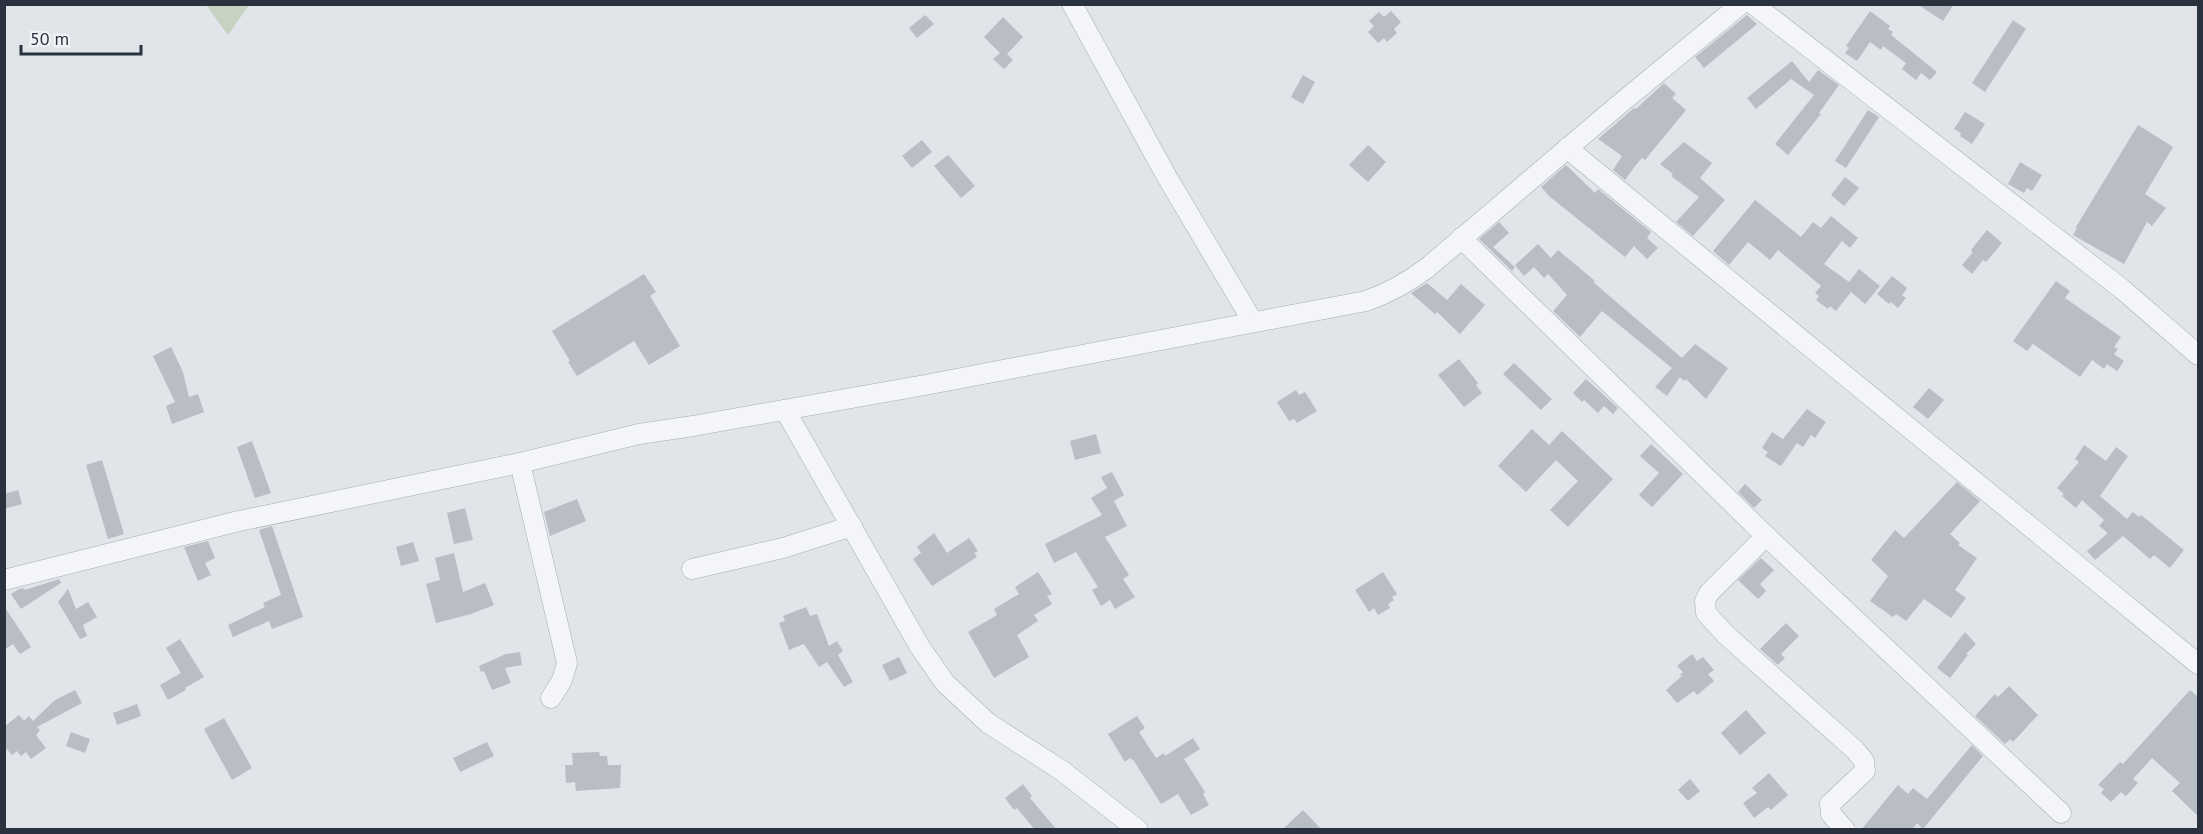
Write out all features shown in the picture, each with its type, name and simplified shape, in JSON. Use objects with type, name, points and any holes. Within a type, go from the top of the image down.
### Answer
[{"type":"street","points":[[1072,4],[1167,177],[1253,322]]},
{"type":"street","points":[[4,580],[238,521],[520,463],[639,434],[785,410],[1366,301],[1386,295],[1405,284],[1741,4]]},
{"type":"street","points":[[1754,4],[2122,289],[2199,354]]},
{"type":"street","points":[[1567,148],[2199,664]]},
{"type":"street","points":[[1461,238],[1766,536],[2061,813]]},
{"type":"street","points":[[785,410],[920,647],[945,682],[988,723],[1061,770],[1138,830]]},
{"type":"street","points":[[520,463],[567,663],[562,680],[551,698]]},
{"type":"street","points":[[692,569],[783,548],[852,526]]},
{"type":"street","points":[[1766,536],[1709,593],[1706,613],[1726,635],[1856,750],[1864,761],[1866,771],[1830,804],[1831,814],[1845,830]]},
{"type":"green space","points":[[206,5],[249,5],[228,35]]},
{"type":"building","points":[[1917,4],[1954,4],[1943,21]]},
{"type":"building","points":[[1391,11],[1401,22],[1394,29],[1397,33],[1387,42],[1384,38],[1378,43],[1368,32],[1374,26],[1369,21],[1379,12],[1384,17]]},
{"type":"building","points":[[1870,11],[1890,26],[1888,29],[1893,32],[1891,35],[1937,72],[1930,80],[1921,73],[1916,80],[1902,69],[1906,63],[1883,46],[1881,50],[1870,42],[1857,61],[1845,53],[1849,48],[1846,46]]},
{"type":"building","points":[[925,15],[934,24],[917,38],[909,28]]},
{"type":"building","points":[[1747,15],[1757,24],[1704,68],[1695,57]]},
{"type":"building","points":[[1003,17],[1023,37],[1007,54],[1013,60],[1004,69],[993,59],[1000,53],[984,37]]},
{"type":"building","points":[[2013,20],[2026,29],[1985,92],[1972,83]]},
{"type":"building","points":[[1792,61],[1809,82],[1818,70],[1839,85],[1819,113],[1821,114],[1788,155],[1775,144],[1814,95],[1791,79],[1756,109],[1747,98]]},
{"type":"building","points":[[1303,75],[1315,82],[1303,104],[1291,97]]},
{"type":"building","points":[[1664,83],[1676,94],[1672,98],[1686,110],[1645,160],[1642,158],[1625,180],[1613,170],[1622,156],[1598,139]]},
{"type":"building","points":[[1868,110],[1879,117],[1846,168],[1835,161]]},
{"type":"building","points":[[1965,112],[1985,124],[1972,144],[1954,129]]},
{"type":"building","points":[[2138,125],[2173,147],[2145,194],[2166,208],[2152,226],[2147,222],[2124,264],[2073,235]]},
{"type":"building","points":[[922,140],[932,152],[912,168],[902,156]]},
{"type":"building","points":[[1684,142],[1712,163],[1700,178],[1725,200],[1693,236],[1676,222],[1699,197],[1671,176],[1673,174],[1660,164]]},
{"type":"building","points":[[1368,145],[1386,162],[1368,182],[1349,165]]},
{"type":"building","points":[[948,155],[975,186],[961,198],[934,166]]},
{"type":"building","points":[[2020,162],[2042,175],[2032,191],[2027,188],[2024,193],[2008,184]]},
{"type":"building","points":[[1566,165],[1595,193],[1598,189],[1651,232],[1647,238],[1658,248],[1647,259],[1634,246],[1625,257],[1541,187]]},
{"type":"building","points":[[1845,177],[1859,188],[1844,206],[1831,195]]},
{"type":"building","points":[[1755,200],[1801,237],[1813,222],[1821,228],[1831,216],[1858,238],[1850,248],[1842,241],[1824,264],[1849,282],[1859,269],[1880,286],[1865,304],[1851,292],[1836,311],[1830,306],[1828,309],[1816,300],[1819,296],[1815,293],[1821,286],[1778,250],[1770,260],[1748,242],[1729,265],[1713,251]]},
{"type":"building","points":[[1499,222],[1509,233],[1493,247],[1515,267],[1512,271],[1479,239]]},
{"type":"building","points":[[1987,230],[2002,243],[1986,262],[1983,260],[1972,274],[1962,265]]},
{"type":"building","points":[[1538,244],[1551,258],[1558,250],[1682,358],[1695,344],[1728,368],[1706,399],[1686,379],[1684,381],[1680,377],[1667,396],[1655,387],[1672,368],[1602,311],[1580,337],[1553,311],[1567,295],[1548,274],[1544,278],[1534,267],[1524,276],[1515,265]]},
{"type":"building","points":[[644,274],[656,292],[650,296],[680,346],[649,365],[634,341],[577,376],[552,331]]},
{"type":"building","points":[[1892,276],[1907,288],[1902,295],[1906,298],[1898,308],[1877,294]]},
{"type":"building","points":[[2056,281],[2070,291],[2065,298],[2121,337],[2114,347],[2118,349],[2114,354],[2124,361],[2117,371],[2107,364],[2104,369],[2092,360],[2080,377],[2033,344],[2027,351],[2013,341]]},
{"type":"building","points":[[1427,283],[1447,300],[1461,284],[1485,305],[1460,334],[1437,312],[1435,314],[1411,293]]},
{"type":"building","points":[[171,347],[183,372],[189,397],[198,394],[204,412],[172,424],[166,406],[175,402],[153,356]]},
{"type":"building","points":[[1459,359],[1478,383],[1476,385],[1482,393],[1464,407],[1438,375]]},
{"type":"building","points":[[1514,363],[1552,399],[1541,410],[1503,374]]},
{"type":"building","points":[[1586,379],[1618,408],[1613,414],[1604,406],[1598,413],[1573,393]]},
{"type":"building","points":[[1929,388],[1944,400],[1928,419],[1913,407]]},
{"type":"building","points":[[1296,390],[1299,395],[1305,392],[1317,411],[1297,423],[1294,419],[1289,421],[1277,402]]},
{"type":"building","points":[[1807,409],[1826,422],[1815,438],[1811,435],[1803,447],[1797,443],[1781,466],[1765,456],[1768,452],[1762,448],[1772,432],[1783,439]]},
{"type":"building","points":[[1532,429],[1549,445],[1562,431],[1613,479],[1568,527],[1550,510],[1578,481],[1556,460],[1526,492],[1498,466]]},
{"type":"building","points":[[1096,434],[1101,453],[1075,460],[1070,441]]},
{"type":"building","points":[[252,441],[271,493],[255,498],[237,447]]},
{"type":"building","points":[[1651,444],[1683,474],[1652,507],[1639,495],[1659,473],[1640,456]]},
{"type":"building","points":[[2084,445],[2106,461],[2116,447],[2128,456],[2100,496],[2127,519],[2133,512],[2139,517],[2141,515],[2184,550],[2170,568],[2154,555],[2150,559],[2123,536],[2095,560],[2087,551],[2108,533],[2099,526],[2104,520],[2082,500],[2076,508],[2062,496],[2064,494],[2057,488],[2079,462],[2075,459]]},
{"type":"building","points":[[102,460],[124,534],[108,539],[86,465]]},
{"type":"building","points":[[1112,472],[1124,495],[1114,501],[1127,526],[1105,537],[1129,575],[1123,579],[1135,597],[1115,609],[1110,600],[1101,606],[1092,590],[1098,587],[1076,552],[1054,563],[1045,544],[1102,515],[1091,498],[1107,488],[1101,477]]},
{"type":"building","points":[[1957,482],[1980,501],[1950,534],[1960,543],[1958,545],[1977,558],[1955,590],[1966,598],[1951,618],[1924,599],[1906,621],[1896,614],[1893,617],[1870,601],[1888,576],[1871,560],[1895,530],[1904,538]]},
{"type":"building","points":[[1745,484],[1762,500],[1754,508],[1738,492]]},
{"type":"building","points":[[18,490],[22,504],[4,509],[4,494]]},
{"type":"building","points":[[577,499],[586,521],[550,536],[544,512]]},
{"type":"building","points":[[465,508],[473,540],[454,544],[447,513]]},
{"type":"building","points":[[272,526],[303,617],[272,629],[269,621],[233,637],[228,625],[265,607],[263,603],[281,595],[259,530]]},
{"type":"building","points":[[934,533],[947,553],[969,538],[978,551],[974,553],[977,557],[932,586],[913,559],[921,553],[917,547]]},
{"type":"building","points":[[208,541],[215,558],[205,563],[211,575],[198,581],[184,547]]},
{"type":"building","points":[[413,542],[419,561],[401,566],[396,547]]},
{"type":"building","points":[[454,553],[463,592],[485,583],[494,605],[436,623],[426,584],[440,580],[435,558]]},
{"type":"building","points":[[1761,558],[1774,570],[1760,584],[1766,591],[1758,599],[1738,580]]},
{"type":"building","points":[[1038,572],[1052,594],[1047,596],[1052,604],[1034,615],[1038,621],[1017,635],[1029,657],[994,678],[968,632],[997,615],[994,609],[1019,594],[1015,587]]},
{"type":"building","points":[[1383,572],[1397,594],[1388,604],[1390,608],[1378,615],[1374,608],[1369,612],[1355,590]]},
{"type":"building","points":[[59,579],[61,583],[21,609],[11,594],[19,589],[25,590]]},
{"type":"building","points":[[68,589],[76,609],[88,602],[97,617],[83,625],[87,636],[80,639],[58,602]]},
{"type":"building","points":[[4,606],[31,647],[20,654],[13,644],[4,650]]},
{"type":"building","points":[[806,607],[810,616],[817,614],[829,646],[837,641],[843,651],[838,655],[853,682],[844,687],[827,662],[819,667],[804,644],[789,650],[779,623],[785,621],[783,616]]},
{"type":"building","points":[[1786,623],[1799,636],[1781,654],[1785,658],[1778,665],[1760,649]]},
{"type":"building","points":[[1965,632],[1976,644],[1966,654],[1968,655],[1950,678],[1937,668]]},
{"type":"building","points":[[180,639],[204,677],[168,700],[160,685],[181,673],[166,648]]},
{"type":"building","points":[[520,652],[522,665],[505,668],[511,683],[492,690],[484,671],[481,672],[479,666],[506,654]]},
{"type":"building","points":[[1692,654],[1697,661],[1703,657],[1714,670],[1708,674],[1714,681],[1697,695],[1694,691],[1677,703],[1666,690],[1682,676],[1680,675],[1683,672],[1677,666]]},
{"type":"building","points":[[899,657],[907,673],[890,681],[882,665]]},
{"type":"building","points":[[2009,686],[2038,715],[2013,742],[2010,739],[2005,744],[1975,716],[1995,694],[1998,697]]},
{"type":"building","points":[[75,690],[82,703],[37,727],[40,730],[36,735],[46,748],[31,759],[26,752],[21,756],[17,751],[12,755],[4,746],[4,727],[19,715],[24,721],[29,716],[33,721],[55,700]]},
{"type":"building","points":[[2190,690],[2199,698],[2199,817],[2172,791],[2180,783],[2152,758],[2133,779],[2138,783],[2126,796],[2121,792],[2111,802],[2101,793],[2104,789],[2098,785],[2120,762],[2123,764]]},
{"type":"building","points":[[137,704],[141,716],[117,725],[113,713]]},
{"type":"building","points":[[1746,710],[1766,733],[1740,755],[1721,733]]},
{"type":"building","points":[[1137,716],[1145,728],[1139,732],[1156,758],[1164,753],[1165,756],[1193,738],[1200,749],[1184,759],[1205,792],[1203,794],[1209,805],[1191,815],[1178,794],[1161,804],[1134,761],[1130,758],[1125,762],[1108,734]]},
{"type":"building","points":[[224,718],[252,768],[232,780],[204,729]]},
{"type":"building","points":[[71,732],[90,739],[85,753],[66,746]]},
{"type":"building","points":[[487,742],[494,756],[460,772],[453,758]]},
{"type":"building","points":[[1972,745],[1983,756],[1923,829],[1917,823],[1912,830],[1861,830],[1898,785],[1908,794],[1913,788],[1927,799]]},
{"type":"building","points":[[599,752],[600,756],[607,756],[608,765],[621,765],[620,788],[576,791],[575,782],[566,783],[565,765],[573,765],[572,753]]},
{"type":"building","points":[[1769,773],[1788,795],[1771,810],[1768,807],[1754,818],[1743,803],[1757,793],[1752,788]]},
{"type":"building","points":[[1690,779],[1700,791],[1688,801],[1678,790]]},
{"type":"building","points":[[1023,784],[1032,796],[1030,798],[1057,830],[1035,830],[1017,808],[1014,810],[1005,798]]},
{"type":"building","points":[[1303,810],[1322,830],[1282,830]]}]
